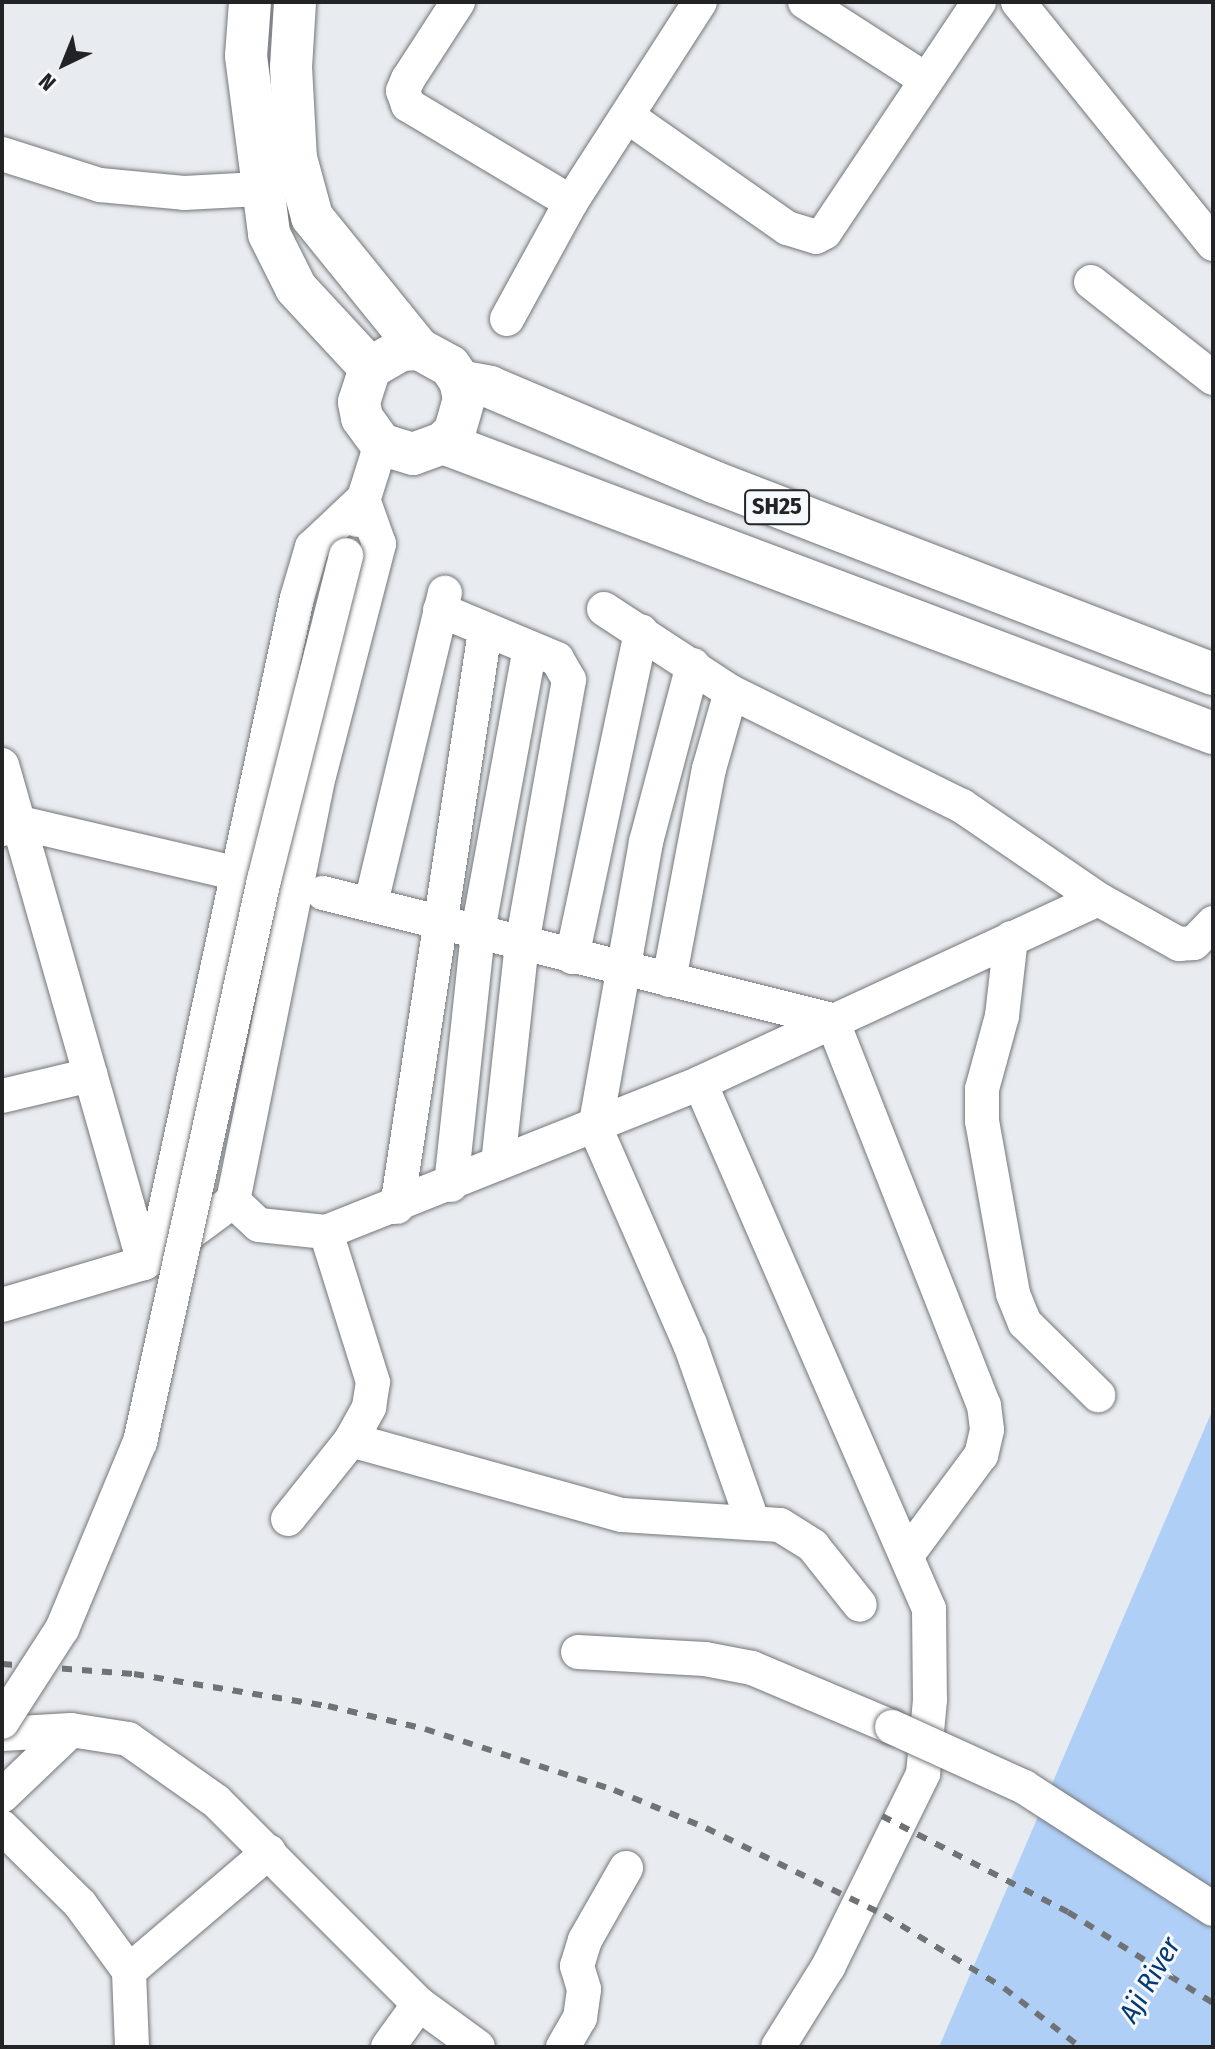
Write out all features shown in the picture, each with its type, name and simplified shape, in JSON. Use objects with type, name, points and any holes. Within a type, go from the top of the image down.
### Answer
[{"type":"main road","points":[[250,2],[246,56],[259,189],[269,234],[287,275],[370,368]]},
{"type":"main road","points":[[295,2],[291,67],[296,158],[304,196],[322,236],[419,349]]},
{"type":"main road","points":[[419,349],[436,355],[460,381],[462,416],[443,443],[413,454],[381,444],[362,418],[359,402],[370,368],[401,350],[419,349]]},
{"type":"main road","name":"SH25","points":[[460,381],[490,387],[714,482],[1213,674]]},
{"type":"main road","name":"SH25","points":[[443,443],[1213,733]]},
{"type":"street","points":[[458,2],[408,79],[403,91],[408,105],[571,202]]},
{"type":"street","points":[[507,319],[571,202],[630,118],[700,2]]},
{"type":"street","points":[[805,2],[925,79]]},
{"type":"street","points":[[630,118],[787,228],[816,237],[825,232],[979,2]]},
{"type":"street","points":[[1018,2],[1213,244]]},
{"type":"street","points":[[2,154],[100,185],[184,193],[259,189]]},
{"type":"street","points":[[1091,282],[1213,378]]},
{"type":"street","points":[[2,1722],[62,1629],[140,1442],[264,880],[346,555],[381,444]]},
{"type":"street","points":[[150,1260],[235,873],[312,547],[363,499]]},
{"type":"street","points":[[2,1305],[150,1260],[233,1201],[319,776],[379,544],[363,499]]},
{"type":"street","points":[[371,903],[442,601],[485,631],[557,659],[569,680],[522,943],[498,1163]]},
{"type":"street","points":[[604,609],[731,692],[962,806],[1098,899],[1179,944],[1194,943],[1213,923]]},
{"type":"street","points":[[397,1207],[485,631]]},
{"type":"street","points":[[572,957],[641,631]]},
{"type":"street","points":[[451,1185],[478,931],[530,649]]},
{"type":"street","points":[[693,665],[646,842],[595,1127],[690,1344],[752,1520]]},
{"type":"street","points":[[669,980],[709,769],[731,692]]},
{"type":"street","points":[[2,765],[11,826],[150,1260]]},
{"type":"street","points":[[11,826],[235,873]]},
{"type":"street","points":[[323,893],[371,903],[623,971],[832,1020]]},
{"type":"street","points":[[233,1201],[259,1225],[326,1232],[397,1207],[498,1163],[700,1083],[1098,899]]},
{"type":"street","points":[[1011,938],[1004,1003],[982,1089],[982,1121],[1013,1294],[1025,1323],[1098,1395]]},
{"type":"street","points":[[832,1020],[986,1418],[981,1455],[907,1555]]},
{"type":"street","points":[[2,1096],[91,1075]]},
{"type":"street","points":[[700,1083],[929,1609],[930,1700],[923,1774],[828,1967],[778,2047]]},
{"type":"street","points":[[288,1519],[351,1440],[369,1407],[373,1382],[326,1232]]},
{"type":"street","points":[[351,1440],[622,1515],[752,1520],[796,1530],[860,1605]]},
{"type":"street","points":[[578,1652],[705,1659],[752,1668],[1024,1787],[1213,1909]]},
{"type":"street","points":[[2,1734],[71,1730],[128,1739],[216,1801],[419,2004],[478,2047]]},
{"type":"street","points":[[2,1796],[71,1730]]},
{"type":"street","points":[[2,1827],[80,1904],[129,1971],[132,2047]]},
{"type":"street","points":[[129,1971],[269,1852]]},
{"type":"street","points":[[563,2047],[580,2018],[584,1989],[577,1966],[585,1940],[626,1868]]},
{"type":"street","points":[[388,2047],[419,2004]]},
{"type":"water","name":"Aji River","points":[[1213,1409],[1213,2047],[939,2047]]},
{"type":"railway","points":[[2,1664],[134,1674],[328,1706],[425,1729],[614,1790],[706,1828],[884,1915],[1004,1988],[1080,2047]]},
{"type":"railway","points":[[882,1816],[1068,1912],[1213,2003]]}]
